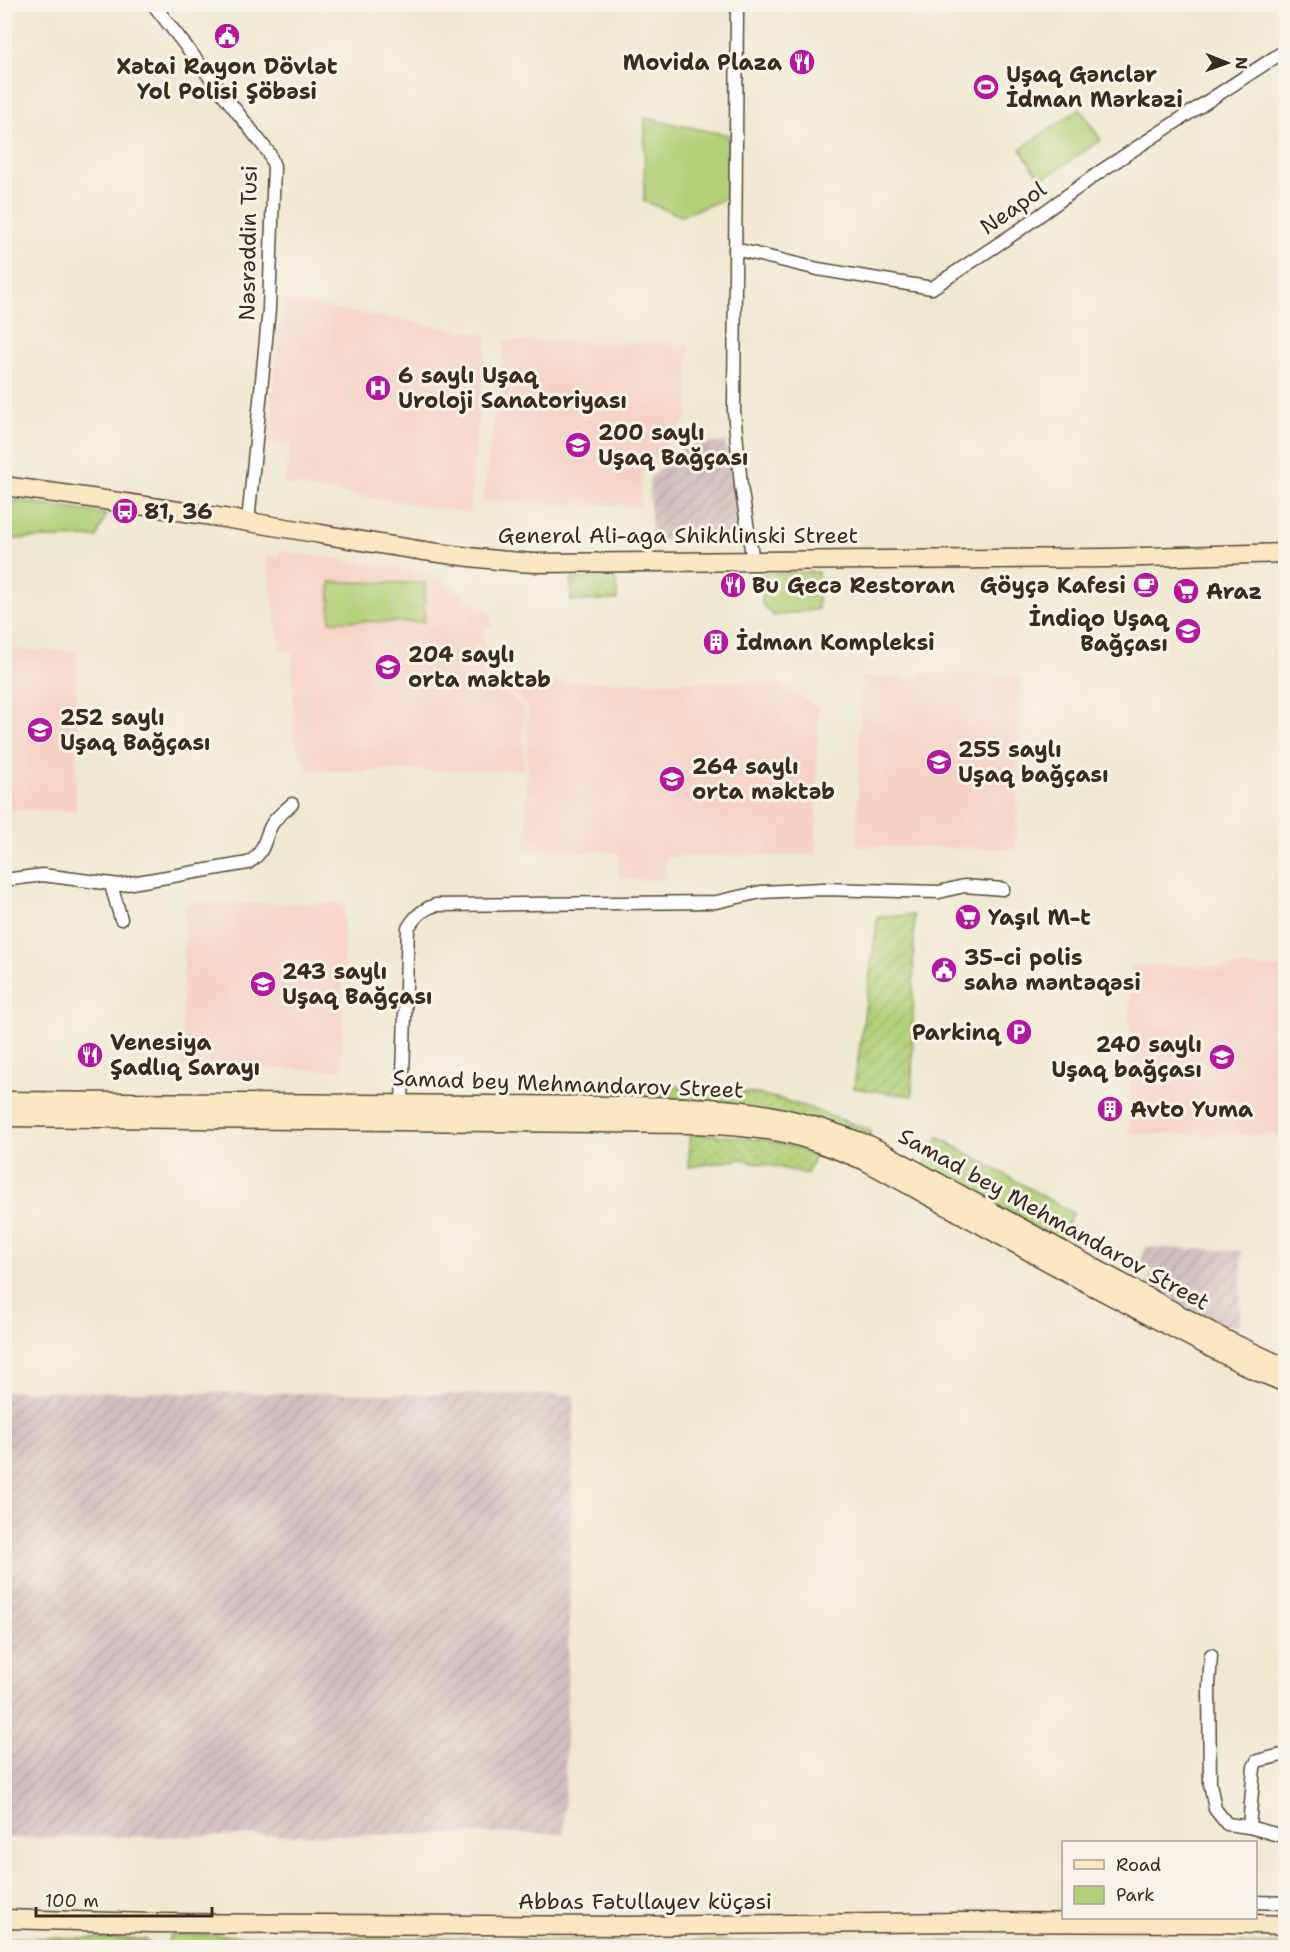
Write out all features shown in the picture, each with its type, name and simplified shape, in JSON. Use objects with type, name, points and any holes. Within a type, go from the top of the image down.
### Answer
[{"type":"main road","name":"General Ali-aga Shikhlinski Street","points":[[4,486],[380,544],[514,562],[1107,558],[1286,553]]},
{"type":"main road","name":"Samad bey Mehmandarov Street","points":[[4,1101],[402,1103],[717,1110],[782,1117],[830,1131],[881,1151],[1224,1339],[1286,1368]]},
{"type":"main road","name":"Samad bey Mehmandarov Street","points":[[4,1117],[682,1123],[740,1126],[781,1132],[864,1160],[1108,1294],[1254,1370],[1286,1383]]},
{"type":"main road","name":"Abbas Fətullayev küçəsi","points":[[4,1919],[151,1923],[625,1926],[1221,1920],[1286,1925]]},
{"type":"street","name":"Nəsrəddin Tusi","points":[[153,4],[269,153],[274,166],[269,309],[248,522]]},
{"type":"street","points":[[736,4],[735,432],[753,561]]},
{"type":"street","name":"Neapol","points":[[735,249],[818,269],[932,288],[1111,165],[1286,50]]},
{"type":"street","points":[[4,880],[43,875],[111,885],[135,883],[248,863],[257,858],[272,825],[292,804]]},
{"type":"street","points":[[111,885],[121,919]]},
{"type":"street","points":[[402,1103],[408,928],[412,921],[429,907],[436,905],[716,902],[761,892],[823,889],[939,892],[964,886],[1003,889]]},
{"type":"street","points":[[1211,1655],[1210,1783],[1215,1809],[1227,1824],[1249,1827],[1286,1837]]},
{"type":"street","points":[[1249,1827],[1254,1767],[1257,1761],[1286,1754]]},
{"type":"street","points":[[1257,1902],[1286,1903]]},
{"type":"shaded area","name":"6 saylı Uşaq Uroloji Sanatoriyası","points":[[283,300],[487,335],[469,513],[284,484],[291,445],[267,442]]},
{"type":"shaded area","name":"200 saylı Uşaq Bağçası","points":[[505,341],[689,344],[688,418],[643,472],[640,506],[483,501]]},
{"type":"shaded area","points":[[725,442],[743,542],[652,540],[649,479],[684,446]]},
{"type":"shaded area","name":"204 saylı orta məktəb","points":[[281,551],[434,574],[491,615],[491,627],[484,627],[485,684],[500,685],[524,709],[524,770],[308,771],[294,738],[292,650],[280,650],[266,557],[279,557]]},
{"type":"shaded area","name":"252 saylı Uşaq Bağçası","points":[[5,649],[77,651],[76,811],[5,809]]},
{"type":"shaded area","name":"255 saylı Uşaq bağçası","points":[[919,672],[1020,676],[1016,849],[857,846],[861,677],[919,678]]},
{"type":"shaded area","name":"264 saylı orta məktəb","points":[[540,682],[781,684],[818,708],[816,855],[666,857],[666,880],[619,879],[618,852],[526,851],[527,708],[506,684]]},
{"type":"shaded area","points":[[1284,739],[1286,739],[1285,875]]},
{"type":"shaded area","name":"243 saylı Uşaq Bağçası","points":[[185,903],[344,903],[342,1070],[181,1066]]},
{"type":"shaded area","points":[[1130,965],[1285,968],[1285,1135],[1129,1134]]},
{"type":"shaded area","points":[[1146,1247],[1242,1251],[1240,1325],[1216,1325],[1147,1284],[1154,1270],[1140,1263]]},
{"type":"shaded area","points":[[5,1391],[574,1395],[564,1833],[5,1838]]},
{"type":"green space","points":[[1080,109],[1101,140],[1041,180],[1020,149]]},
{"type":"green space","points":[[645,118],[728,135],[727,198],[681,216],[644,201]]},
{"type":"green space","points":[[4,499],[106,514],[97,537],[5,539]]},
{"type":"green space","points":[[818,572],[818,609],[774,616],[762,604],[763,573]]},
{"type":"green space","points":[[616,578],[617,600],[571,601],[571,579]]},
{"type":"green space","points":[[330,582],[425,583],[424,622],[330,621]]},
{"type":"green space","points":[[914,915],[912,1096],[854,1088],[878,916]]},
{"type":"green space","points":[[622,1084],[706,1088],[756,1094],[800,1105],[871,1131],[868,1138],[622,1099]]},
{"type":"green space","points":[[690,1133],[768,1140],[816,1153],[807,1174],[742,1159],[689,1167]]},
{"type":"green space","points":[[938,1137],[1073,1213],[1060,1241],[924,1166]]},
{"type":"green space","points":[[171,1935],[788,1942],[788,1948],[179,1948],[167,1943]]},
{"type":"green space","points":[[5,1938],[145,1939],[154,1947],[5,1947]]},
{"type":"green space","points":[[824,1941],[1151,1942],[1154,1947],[824,1948]]},
{"type":"green space","points":[[1171,1944],[1285,1945],[1285,1947],[1170,1947]]},
{"type":"place","name":"Xətai Rayon Dövlət Yol Polisi Şöbəsi","points":[[227,36]]},
{"type":"place","name":"Movida Plaza","points":[[802,62]]},
{"type":"place","name":"Uşaq Gənclər İdman Mərkəzi","points":[[986,87]]},
{"type":"place","name":"6 saylı Uşaq Uroloji Sanatoriyası","points":[[378,388]]},
{"type":"place","name":"200 saylı Uşaq Bağçası","points":[[578,445]]},
{"type":"place","name":"81, 36","points":[[125,511]]},
{"type":"place","name":"Bu Gecə Restoran","points":[[733,585]]},
{"type":"place","name":"Göyçə Kafesi","points":[[1146,585]]},
{"type":"place","name":"Araz","points":[[1186,591]]},
{"type":"place","name":"İndiqo Uşaq Bağçası","points":[[1188,631]]},
{"type":"place","name":"İdman Kompleksi","points":[[716,642]]},
{"type":"place","name":"204 saylı orta məktəb","points":[[388,667]]},
{"type":"place","name":"252 saylı Uşaq Bağçası","points":[[40,730]]},
{"type":"place","name":"255 saylı Uşaq bağçası","points":[[939,762]]},
{"type":"place","name":"264 saylı orta məktəb","points":[[672,779]]},
{"type":"place","name":"Yaşıl M-t","points":[[968,917]]},
{"type":"place","name":"35-ci polis sahə məntəqəsi","points":[[944,970]]},
{"type":"place","name":"243 saylı Uşaq Bağçası","points":[[263,984]]},
{"type":"place","name":"Parkinq","points":[[1019,1032]]},
{"type":"place","name":"Venesiya Şadlıq Sarayı","points":[[90,1055]]},
{"type":"place","name":"240 saylı Uşaq bağçası","points":[[1222,1057]]},
{"type":"place","name":"Avto Yuma","points":[[1110,1109]]}]
